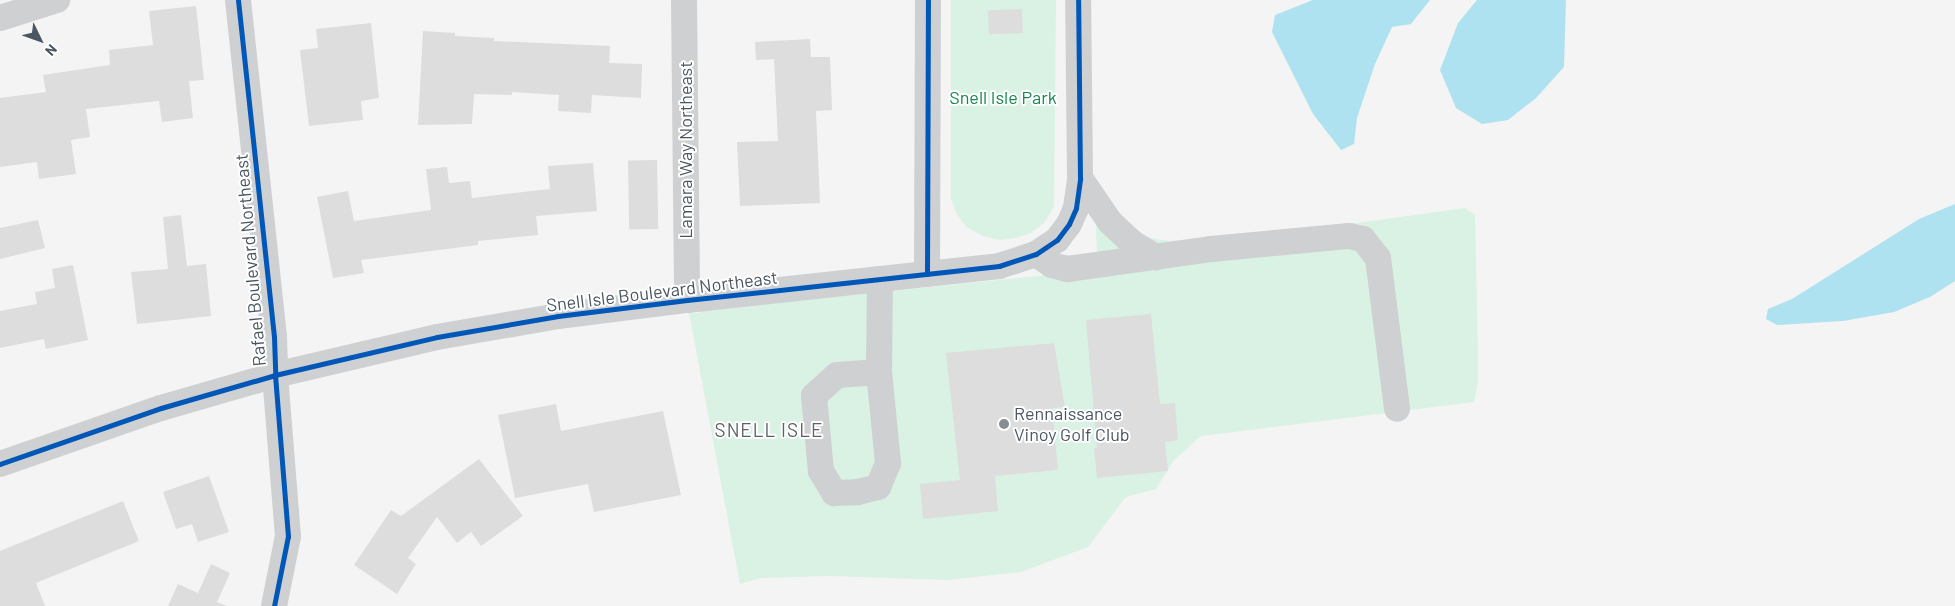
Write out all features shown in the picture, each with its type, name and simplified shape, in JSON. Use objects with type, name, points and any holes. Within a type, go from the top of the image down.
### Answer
[{"type":"street","points":[[0,18],[57,0]]},
{"type":"street","name":"Rafael Boulevard Northeast","points":[[238,0],[274,337],[275,375],[288,536],[274,606]]},
{"type":"street","name":"Lamara Way Northeast","points":[[684,0],[687,300]]},
{"type":"street","points":[[927,274],[928,0]]},
{"type":"street","name":"Snell Isle Boulevard Northeast","points":[[0,464],[161,408],[275,375],[437,337],[558,316],[999,266],[1036,254],[1057,240],[1069,224],[1076,208],[1080,178],[1078,0]]},
{"type":"street","points":[[1080,178],[1110,222],[1134,244],[1156,257]]},
{"type":"street","points":[[1036,254],[1052,265],[1067,268],[1211,249],[1349,236],[1363,239],[1378,258],[1398,409]]},
{"type":"street","points":[[879,372],[837,375],[814,396],[821,471],[834,493],[858,492],[878,487],[888,463],[879,372],[880,279]]},
{"type":"green space","name":"Snell Isle Park","points":[[951,0],[1056,0],[1054,206],[1045,222],[1031,233],[1016,238],[1000,240],[983,236],[966,227],[956,213],[951,198]]},
{"type":"green space","points":[[1465,208],[1475,215],[1478,383],[1474,402],[1201,436],[1174,460],[1156,489],[1124,499],[1088,547],[1021,572],[948,580],[830,576],[761,578],[740,584],[689,313],[1086,271],[1097,260],[1096,221],[1137,236],[1171,241],[1271,235]]},
{"type":"water","points":[[1313,0],[1430,0],[1411,24],[1392,27],[1375,64],[1357,118],[1354,144],[1341,150],[1313,114],[1272,32],[1275,15]]},
{"type":"water","points":[[1477,0],[1566,0],[1564,67],[1536,98],[1508,120],[1482,124],[1456,108],[1440,70],[1458,23]]},
{"type":"water","points":[[1955,204],[1955,281],[1930,297],[1894,312],[1843,321],[1777,325],[1766,319],[1768,309],[1792,299],[1919,219]]},
{"type":"building","points":[[196,6],[204,80],[189,81],[193,118],[162,122],[159,101],[86,109],[90,137],[71,140],[76,174],[39,179],[37,162],[0,167],[0,98],[46,92],[43,75],[110,65],[109,50],[153,45],[149,11]]},
{"type":"building","points":[[1022,9],[1023,33],[989,34],[988,10]]},
{"type":"building","points":[[371,23],[379,98],[361,101],[363,120],[309,126],[300,50],[318,48],[316,29]]},
{"type":"building","points":[[423,31],[455,33],[455,36],[494,38],[494,41],[610,46],[609,63],[642,64],[641,98],[592,95],[591,113],[558,111],[559,95],[512,92],[512,95],[474,94],[472,124],[418,125]]},
{"type":"building","points":[[810,39],[811,57],[830,57],[832,110],[816,111],[820,203],[740,206],[737,142],[778,141],[774,59],[756,60],[755,42]]},
{"type":"building","points":[[657,160],[658,229],[629,229],[628,161]]},
{"type":"building","points":[[593,163],[597,211],[536,216],[538,235],[478,241],[478,245],[361,260],[364,273],[333,278],[317,197],[348,191],[354,221],[431,210],[426,169],[447,167],[449,183],[470,181],[472,198],[550,189],[548,166]]},
{"type":"building","points":[[181,215],[187,266],[206,264],[211,316],[137,324],[131,272],[168,269],[163,217]]},
{"type":"building","points":[[38,220],[45,248],[0,259],[0,228]]},
{"type":"building","points":[[73,265],[88,340],[46,349],[44,339],[0,348],[0,311],[37,304],[35,292],[55,288],[52,269]]},
{"type":"building","points":[[1151,314],[1160,404],[1175,403],[1178,440],[1165,442],[1168,471],[1097,478],[1094,448],[1097,448],[1086,320]]},
{"type":"building","points":[[1054,343],[1065,407],[1052,408],[1058,470],[995,476],[998,511],[923,519],[920,484],[960,480],[946,353]]},
{"type":"building","points":[[556,404],[561,431],[663,411],[681,495],[594,512],[588,484],[515,498],[498,415]]},
{"type":"building","points":[[479,459],[523,516],[481,546],[471,532],[457,543],[437,517],[408,558],[416,564],[397,594],[354,565],[391,510],[401,516]]},
{"type":"building","points":[[209,476],[229,532],[198,542],[192,524],[176,529],[163,492]]},
{"type":"building","points":[[123,501],[139,541],[36,583],[45,606],[0,606],[0,551]]},
{"type":"building","points":[[211,564],[230,573],[217,602],[227,606],[168,606],[178,584],[198,593]]},
{"type":"cycle path","points":[[238,0],[274,337],[275,375],[288,536],[274,606]]},
{"type":"cycle path","points":[[927,274],[928,0]]},
{"type":"cycle path","points":[[0,464],[161,408],[275,375],[437,337],[558,316],[999,266],[1036,254],[1057,240],[1069,224],[1076,208],[1080,178],[1078,0]]},
{"type":"place","name":"Rennaissance Vinoy Golf Club","points":[[1004,424]]},
{"type":"district","name":"SNELL ISLE","points":[[769,430]]}]
